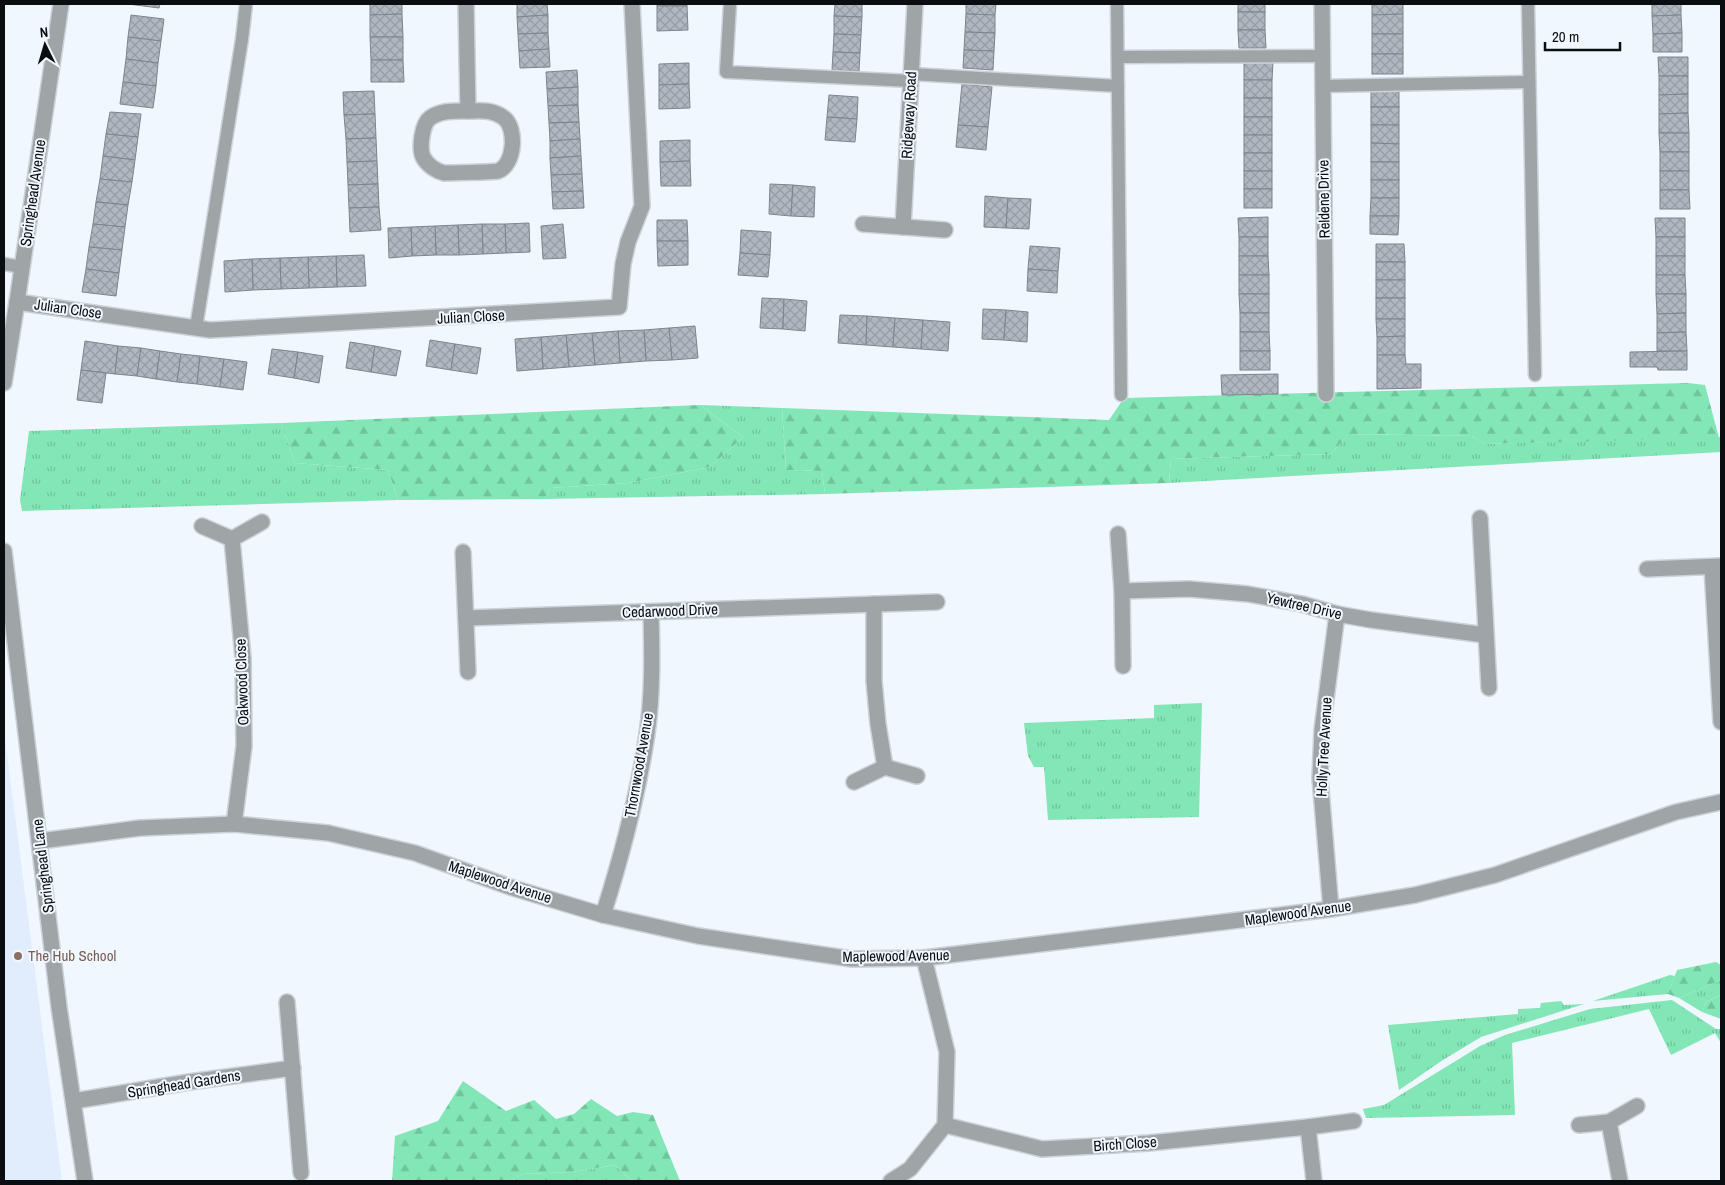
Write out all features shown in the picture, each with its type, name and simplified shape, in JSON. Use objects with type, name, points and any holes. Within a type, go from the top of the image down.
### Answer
[{"type":"street","name":"Springhead Avenue","points":[[4,383],[60,4]]},
{"type":"street","points":[[466,4],[468,111]]},
{"type":"street","name":"Julian Close","points":[[17,302],[210,330],[619,307],[623,264],[628,242],[642,206],[632,4]]},
{"type":"street","name":"Ridgeway Road","points":[[903,227],[915,4]]},
{"type":"street","name":"Reldene Drive","points":[[1322,4],[1326,394]]},
{"type":"street","points":[[468,111],[492,111],[506,119],[511,128],[512,150],[509,163],[498,171],[443,173],[430,167],[422,156],[422,131],[429,118],[443,112],[468,111]]},
{"type":"street","points":[[863,224],[945,230]]},
{"type":"street","points":[[1480,518],[1489,688]]},
{"type":"street","points":[[202,526],[232,539],[262,522]]},
{"type":"street","points":[[1118,534],[1122,591],[1123,666]]},
{"type":"street","name":"Oakwood Close","points":[[232,539],[243,658],[244,736],[234,824]]},
{"type":"street","name":"Springhead Lane","points":[[4,551],[59,1007],[84,1181]]},
{"type":"street","points":[[463,552],[468,672]]},
{"type":"street","points":[[1647,569],[1717,567],[1721,722]]},
{"type":"street","name":"Yewtree Drive","points":[[1122,591],[1189,589],[1248,594],[1302,604],[1337,614],[1458,633],[1486,635]]},
{"type":"street","name":"Cedarwood Drive","points":[[466,618],[937,602]]},
{"type":"street","points":[[874,604],[874,681],[885,767]]},
{"type":"street","name":"Thornwood Avenue","points":[[603,915],[622,854],[647,732],[652,671],[651,612]]},
{"type":"street","name":"Holly Tree Avenue","points":[[1332,909],[1320,778],[1322,730],[1337,614]]},
{"type":"street","points":[[854,782],[885,767],[917,776]]},
{"type":"street","name":"Maplewood Avenue","points":[[40,841],[140,828],[234,824],[328,833],[415,853],[514,888],[603,915],[698,936],[852,959],[924,958],[1332,909],[1415,895],[1496,876],[1676,812],[1721,802]]},
{"type":"street","points":[[891,1181],[910,1169],[945,1125],[946,1052],[924,958]]},
{"type":"street","points":[[286,1002],[302,1173]]},
{"type":"street","name":"Springhead Gardens","points":[[74,1101],[189,1082],[293,1068]]},
{"type":"street","points":[[1579,1125],[1609,1122],[1637,1106]]},
{"type":"street","name":"Birch Close","points":[[945,1125],[1042,1149],[1150,1143],[1354,1121]]},
{"type":"street","points":[[1609,1122],[1620,1181]]},
{"type":"street","points":[[1308,1127],[1314,1181]]},
{"type":"lane","points":[[196,328],[246,4]]},
{"type":"lane","points":[[730,4],[726,72],[1118,86]]},
{"type":"lane","points":[[1116,4],[1121,396]]},
{"type":"lane","points":[[1528,4],[1535,375]]},
{"type":"lane","points":[[1118,57],[1322,56]]},
{"type":"lane","points":[[1323,86],[1529,82]]},
{"type":"lane","points":[[4,264],[22,267]]},
{"type":"shaded area","name":"The Hub School","points":[[4,730],[62,1181],[4,1181]]},
{"type":"green space","points":[[1688,383],[1705,385],[1719,438],[1485,444],[1472,436],[1348,434],[1331,454],[1171,459],[1169,483],[825,494],[822,471],[786,470],[782,408],[1109,420],[1124,398]]},
{"type":"green space","points":[[700,405],[782,408],[786,470],[822,471],[825,494],[545,499],[550,488],[628,483],[710,467],[743,437]]},
{"type":"green space","points":[[700,405],[743,437],[710,467],[628,483],[550,488],[545,499],[398,500],[388,470],[295,463],[281,423]]},
{"type":"green space","points":[[281,423],[295,463],[388,470],[398,500],[22,511],[20,500],[29,431]]},
{"type":"green space","points":[[1348,434],[1472,436],[1485,444],[1721,437],[1721,452],[1169,483],[1171,459],[1331,454]]},
{"type":"green space","points":[[1202,703],[1199,817],[1048,820],[1044,767],[1034,767],[1028,756],[1024,723],[1154,718],[1154,705]]},
{"type":"green space","points":[[1716,962],[1721,965],[1721,980],[1679,998],[1668,994],[1677,970]]},
{"type":"green space","points":[[1670,975],[1675,976],[1668,994],[1593,1001]]},
{"type":"green space","points":[[1721,980],[1721,995],[1706,1002],[1702,1012],[1679,998]]},
{"type":"green space","points":[[1721,995],[1721,1019],[1702,1012],[1706,1002]]},
{"type":"green space","points":[[1672,1000],[1716,1029],[1721,1029],[1721,1043],[1715,1033],[1671,1055],[1649,1009],[1512,1043],[1515,1115],[1366,1118],[1363,1109],[1384,1105],[1480,1046],[1505,1035],[1590,1009]]},
{"type":"green space","points":[[1561,1001],[1564,1005],[1584,1004],[1481,1037],[1399,1090],[1388,1025],[1518,1014],[1518,1009],[1540,1008],[1541,1003]]},
{"type":"green space","points":[[463,1081],[506,1111],[534,1100],[556,1119],[574,1114],[591,1099],[617,1116],[633,1112],[653,1115],[680,1181],[632,1181],[615,1165],[572,1172],[522,1174],[512,1181],[392,1181],[395,1136],[438,1121]]},
{"type":"green space","points":[[615,1165],[632,1181],[512,1181],[522,1174],[572,1172]]},
{"type":"building","points":[[128,4],[160,4],[159,8]]},
{"type":"building","points":[[370,4],[402,4],[402,14],[370,15]]},
{"type":"building","points":[[517,4],[547,4],[548,15],[517,17]]},
{"type":"building","points":[[657,4],[687,4],[687,6],[657,6]]},
{"type":"building","points":[[835,4],[862,4],[862,17],[834,16]]},
{"type":"building","points":[[966,4],[996,4],[995,15],[966,14]]},
{"type":"building","points":[[1238,4],[1265,4],[1265,12],[1238,12]]},
{"type":"building","points":[[1372,4],[1403,4],[1403,14],[1372,15]]},
{"type":"building","points":[[1652,4],[1681,4],[1681,15],[1652,16]]},
{"type":"building","points":[[657,6],[687,6],[688,30],[657,31]]},
{"type":"building","points":[[1238,12],[1265,12],[1265,30],[1238,30]]},
{"type":"building","points":[[402,14],[403,37],[370,37],[370,15]]},
{"type":"building","points":[[966,14],[995,15],[995,33],[965,32]]},
{"type":"building","points":[[1403,14],[1403,34],[1372,34],[1372,15]]},
{"type":"building","points":[[131,15],[164,19],[161,41],[128,37]]},
{"type":"building","points":[[548,15],[548,33],[518,34],[517,17]]},
{"type":"building","points":[[1681,15],[1682,33],[1653,34],[1652,16]]},
{"type":"building","points":[[834,16],[862,17],[861,35],[834,34]]},
{"type":"building","points":[[1238,30],[1265,30],[1266,48],[1239,48]]},
{"type":"building","points":[[965,32],[995,33],[994,51],[964,50]]},
{"type":"building","points":[[548,33],[549,49],[519,51],[518,34]]},
{"type":"building","points":[[1682,33],[1682,52],[1653,52],[1653,34]]},
{"type":"building","points":[[834,34],[861,35],[860,53],[833,52]]},
{"type":"building","points":[[1372,34],[1403,34],[1403,54],[1372,54]]},
{"type":"building","points":[[128,37],[161,41],[158,63],[126,59]]},
{"type":"building","points":[[370,37],[403,37],[403,60],[371,60]]},
{"type":"building","points":[[549,49],[550,67],[520,68],[519,51]]},
{"type":"building","points":[[964,50],[994,51],[993,70],[963,68]]},
{"type":"building","points":[[833,52],[860,53],[859,71],[832,70]]},
{"type":"building","points":[[1372,54],[1403,54],[1403,74],[1372,74]]},
{"type":"building","points":[[1658,57],[1688,57],[1688,76],[1659,76]]},
{"type":"building","points":[[126,59],[158,63],[156,86],[123,82]]},
{"type":"building","points":[[371,60],[403,60],[404,82],[371,82]]},
{"type":"building","points":[[1244,62],[1273,62],[1272,80],[1244,80]]},
{"type":"building","points":[[689,63],[689,84],[659,85],[659,64]]},
{"type":"building","points":[[577,70],[578,87],[547,89],[546,72]]},
{"type":"building","points":[[1659,76],[1688,76],[1688,94],[1659,95]]},
{"type":"building","points":[[1244,80],[1272,80],[1272,98],[1244,98]]},
{"type":"building","points":[[123,82],[156,86],[153,108],[120,104]]},
{"type":"building","points":[[689,84],[690,108],[659,109],[659,85]]},
{"type":"building","points":[[962,84],[992,87],[988,127],[958,125]]},
{"type":"building","points":[[578,87],[578,105],[548,106],[547,89]]},
{"type":"building","points":[[1371,89],[1399,89],[1399,107],[1371,107]]},
{"type":"building","points":[[374,91],[375,114],[344,115],[343,92]]},
{"type":"building","points":[[1688,94],[1688,113],[1659,114],[1659,95]]},
{"type":"building","points":[[829,95],[858,97],[857,119],[827,117]]},
{"type":"building","points":[[1244,98],[1272,98],[1272,117],[1244,117]]},
{"type":"building","points":[[578,105],[579,122],[549,123],[548,106]]},
{"type":"building","points":[[1371,107],[1399,107],[1399,125],[1371,125]]},
{"type":"building","points":[[110,112],[141,114],[138,137],[106,134]]},
{"type":"building","points":[[1688,113],[1689,133],[1659,133],[1659,114]]},
{"type":"building","points":[[375,114],[376,138],[346,139],[344,115]]},
{"type":"building","points":[[827,117],[857,119],[855,142],[825,140]]},
{"type":"building","points":[[1244,117],[1272,117],[1272,135],[1244,135]]},
{"type":"building","points":[[579,122],[580,139],[550,141],[549,123]]},
{"type":"building","points":[[958,125],[988,127],[986,150],[956,147]]},
{"type":"building","points":[[1371,125],[1399,125],[1399,144],[1371,143]]},
{"type":"building","points":[[1659,133],[1689,133],[1689,152],[1660,152]]},
{"type":"building","points":[[106,134],[138,137],[135,160],[103,156]]},
{"type":"building","points":[[1244,135],[1272,135],[1272,153],[1244,153]]},
{"type":"building","points":[[376,138],[377,161],[347,162],[346,139]]},
{"type":"building","points":[[580,139],[581,156],[550,158],[550,141]]},
{"type":"building","points":[[690,140],[690,161],[660,162],[660,141]]},
{"type":"building","points":[[1371,143],[1399,144],[1399,162],[1371,162]]},
{"type":"building","points":[[1660,152],[1689,152],[1689,171],[1660,171]]},
{"type":"building","points":[[1244,153],[1272,153],[1272,171],[1244,171]]},
{"type":"building","points":[[103,156],[135,160],[132,182],[100,179]]},
{"type":"building","points":[[581,156],[582,174],[551,175],[550,158]]},
{"type":"building","points":[[377,161],[378,184],[348,185],[347,162]]},
{"type":"building","points":[[690,161],[691,186],[661,186],[660,162]]},
{"type":"building","points":[[1371,162],[1399,162],[1399,180],[1371,180]]},
{"type":"building","points":[[1244,171],[1272,171],[1272,189],[1244,189]]},
{"type":"building","points":[[1660,171],[1689,171],[1689,190],[1660,190]]},
{"type":"building","points":[[582,174],[583,191],[552,192],[551,175]]},
{"type":"building","points":[[100,179],[132,182],[128,205],[96,202]]},
{"type":"building","points":[[1371,180],[1399,180],[1399,198],[1371,198]]},
{"type":"building","points":[[378,184],[379,207],[349,208],[348,185]]},
{"type":"building","points":[[770,184],[793,185],[791,216],[769,214]]},
{"type":"building","points":[[793,185],[815,187],[814,217],[791,216]]},
{"type":"building","points":[[1244,189],[1272,189],[1272,208],[1244,208]]},
{"type":"building","points":[[1660,190],[1689,190],[1690,209],[1660,209]]},
{"type":"building","points":[[583,191],[584,208],[553,209],[552,192]]},
{"type":"building","points":[[985,196],[1008,198],[1006,228],[984,227]]},
{"type":"building","points":[[1008,198],[1031,199],[1029,229],[1006,228]]},
{"type":"building","points":[[1371,198],[1399,198],[1399,216],[1370,216]]},
{"type":"building","points":[[96,202],[128,205],[125,227],[93,224]]},
{"type":"building","points":[[379,207],[381,230],[350,232],[349,208]]},
{"type":"building","points":[[1370,216],[1399,216],[1398,235],[1370,234]]},
{"type":"building","points":[[1268,217],[1268,237],[1239,237],[1238,218]]},
{"type":"building","points":[[1655,218],[1685,218],[1685,237],[1656,237]]},
{"type":"building","points":[[657,220],[687,220],[688,241],[657,241]]},
{"type":"building","points":[[529,223],[530,252],[506,253],[505,224]]},
{"type":"building","points":[[93,224],[125,227],[122,250],[89,247]]},
{"type":"building","points":[[482,224],[505,224],[506,253],[483,254]]},
{"type":"building","points":[[482,224],[483,254],[459,255],[458,225]]},
{"type":"building","points":[[563,224],[566,258],[543,259],[541,226]]},
{"type":"building","points":[[458,225],[459,255],[436,255],[435,226]]},
{"type":"building","points":[[435,226],[436,255],[412,256],[411,227]]},
{"type":"building","points":[[411,227],[412,256],[389,258],[388,228]]},
{"type":"building","points":[[741,230],[771,232],[770,255],[740,253]]},
{"type":"building","points":[[1239,237],[1268,237],[1268,256],[1239,256]]},
{"type":"building","points":[[1656,237],[1685,237],[1685,256],[1656,256]]},
{"type":"building","points":[[657,241],[688,241],[688,265],[658,266]]},
{"type":"building","points":[[1376,244],[1404,244],[1405,262],[1376,262]]},
{"type":"building","points":[[1030,246],[1060,248],[1058,271],[1028,269]]},
{"type":"building","points":[[89,247],[122,250],[119,273],[86,269]]},
{"type":"building","points":[[740,253],[770,255],[768,277],[738,275]]},
{"type":"building","points":[[364,255],[366,286],[337,287],[336,256]]},
{"type":"building","points":[[336,256],[337,287],[309,288],[308,257]]},
{"type":"building","points":[[1239,256],[1268,256],[1269,275],[1239,275]]},
{"type":"building","points":[[1656,256],[1685,256],[1685,275],[1656,275]]},
{"type":"building","points":[[308,257],[309,288],[281,289],[280,258]]},
{"type":"building","points":[[280,258],[281,289],[253,290],[252,259]]},
{"type":"building","points":[[252,259],[253,290],[225,292],[224,261]]},
{"type":"building","points":[[1376,262],[1405,262],[1405,280],[1376,280]]},
{"type":"building","points":[[86,269],[119,273],[116,296],[82,292]]},
{"type":"building","points":[[1028,269],[1058,271],[1057,293],[1027,291]]},
{"type":"building","points":[[1239,275],[1269,275],[1269,294],[1239,294]]},
{"type":"building","points":[[1656,275],[1685,275],[1686,294],[1656,294]]},
{"type":"building","points":[[1376,280],[1405,280],[1405,298],[1376,298]]},
{"type":"building","points":[[1239,294],[1269,294],[1269,313],[1240,313]]},
{"type":"building","points":[[1656,294],[1686,294],[1686,313],[1657,314]]},
{"type":"building","points":[[762,298],[784,299],[783,329],[760,328]]},
{"type":"building","points":[[1376,298],[1405,298],[1405,319],[1376,319]]},
{"type":"building","points":[[784,299],[807,301],[805,331],[783,329]]},
{"type":"building","points":[[983,309],[1006,310],[1004,340],[982,339]]},
{"type":"building","points":[[1006,310],[1028,312],[1027,342],[1004,340]]},
{"type":"building","points":[[1240,313],[1269,313],[1269,332],[1240,332]]},
{"type":"building","points":[[1686,313],[1686,332],[1657,333],[1657,314]]},
{"type":"building","points":[[840,315],[867,316],[866,345],[838,343]]},
{"type":"building","points":[[867,316],[895,318],[893,347],[866,345]]},
{"type":"building","points":[[895,318],[923,320],[921,349],[893,347]]},
{"type":"building","points":[[1376,319],[1405,319],[1405,336],[1377,337]]},
{"type":"building","points":[[923,320],[950,322],[948,351],[921,349]]},
{"type":"building","points":[[695,326],[698,358],[672,360],[669,328]]},
{"type":"building","points":[[669,328],[672,360],[646,361],[644,330]]},
{"type":"building","points":[[644,330],[646,361],[620,363],[618,331]]},
{"type":"building","points":[[618,331],[620,363],[595,365],[592,333]]},
{"type":"building","points":[[1240,332],[1269,332],[1270,351],[1240,351]]},
{"type":"building","points":[[1686,332],[1687,351],[1657,351],[1657,333]]},
{"type":"building","points":[[592,333],[595,365],[569,367],[566,335]]},
{"type":"building","points":[[566,335],[569,367],[543,369],[541,337]]},
{"type":"building","points":[[1405,336],[1405,355],[1377,355],[1377,337]]},
{"type":"building","points":[[541,337],[543,369],[517,371],[515,339]]},
{"type":"building","points":[[430,340],[455,344],[451,370],[426,366]]},
{"type":"building","points":[[85,341],[118,346],[115,374],[81,370]]},
{"type":"building","points":[[350,342],[375,346],[371,372],[346,368]]},
{"type":"building","points":[[455,344],[481,348],[477,374],[451,370]]},
{"type":"building","points":[[118,346],[141,348],[137,376],[115,374]]},
{"type":"building","points":[[375,346],[401,351],[396,376],[371,372]]},
{"type":"building","points":[[141,348],[160,351],[156,379],[137,376]]},
{"type":"building","points":[[272,349],[298,352],[294,378],[268,374]]},
{"type":"building","points":[[160,351],[181,354],[177,382],[156,379]]},
{"type":"building","points":[[1240,351],[1270,351],[1270,370],[1240,370]]},
{"type":"building","points":[[1687,351],[1687,370],[1658,370],[1657,367],[1630,367],[1630,352]]},
{"type":"building","points":[[298,352],[323,356],[319,383],[294,378]]},
{"type":"building","points":[[181,354],[200,356],[197,384],[177,382]]},
{"type":"building","points":[[1377,355],[1405,355],[1406,364],[1421,364],[1421,388],[1377,389]]},
{"type":"building","points":[[200,356],[224,359],[220,387],[197,384]]},
{"type":"building","points":[[224,359],[247,362],[243,390],[220,387]]},
{"type":"building","points":[[81,370],[106,373],[102,403],[77,400]]},
{"type":"building","points":[[1278,374],[1278,394],[1222,395],[1221,375]]},
{"type":"place","name":"The Hub School","points":[[18,956]]}]
